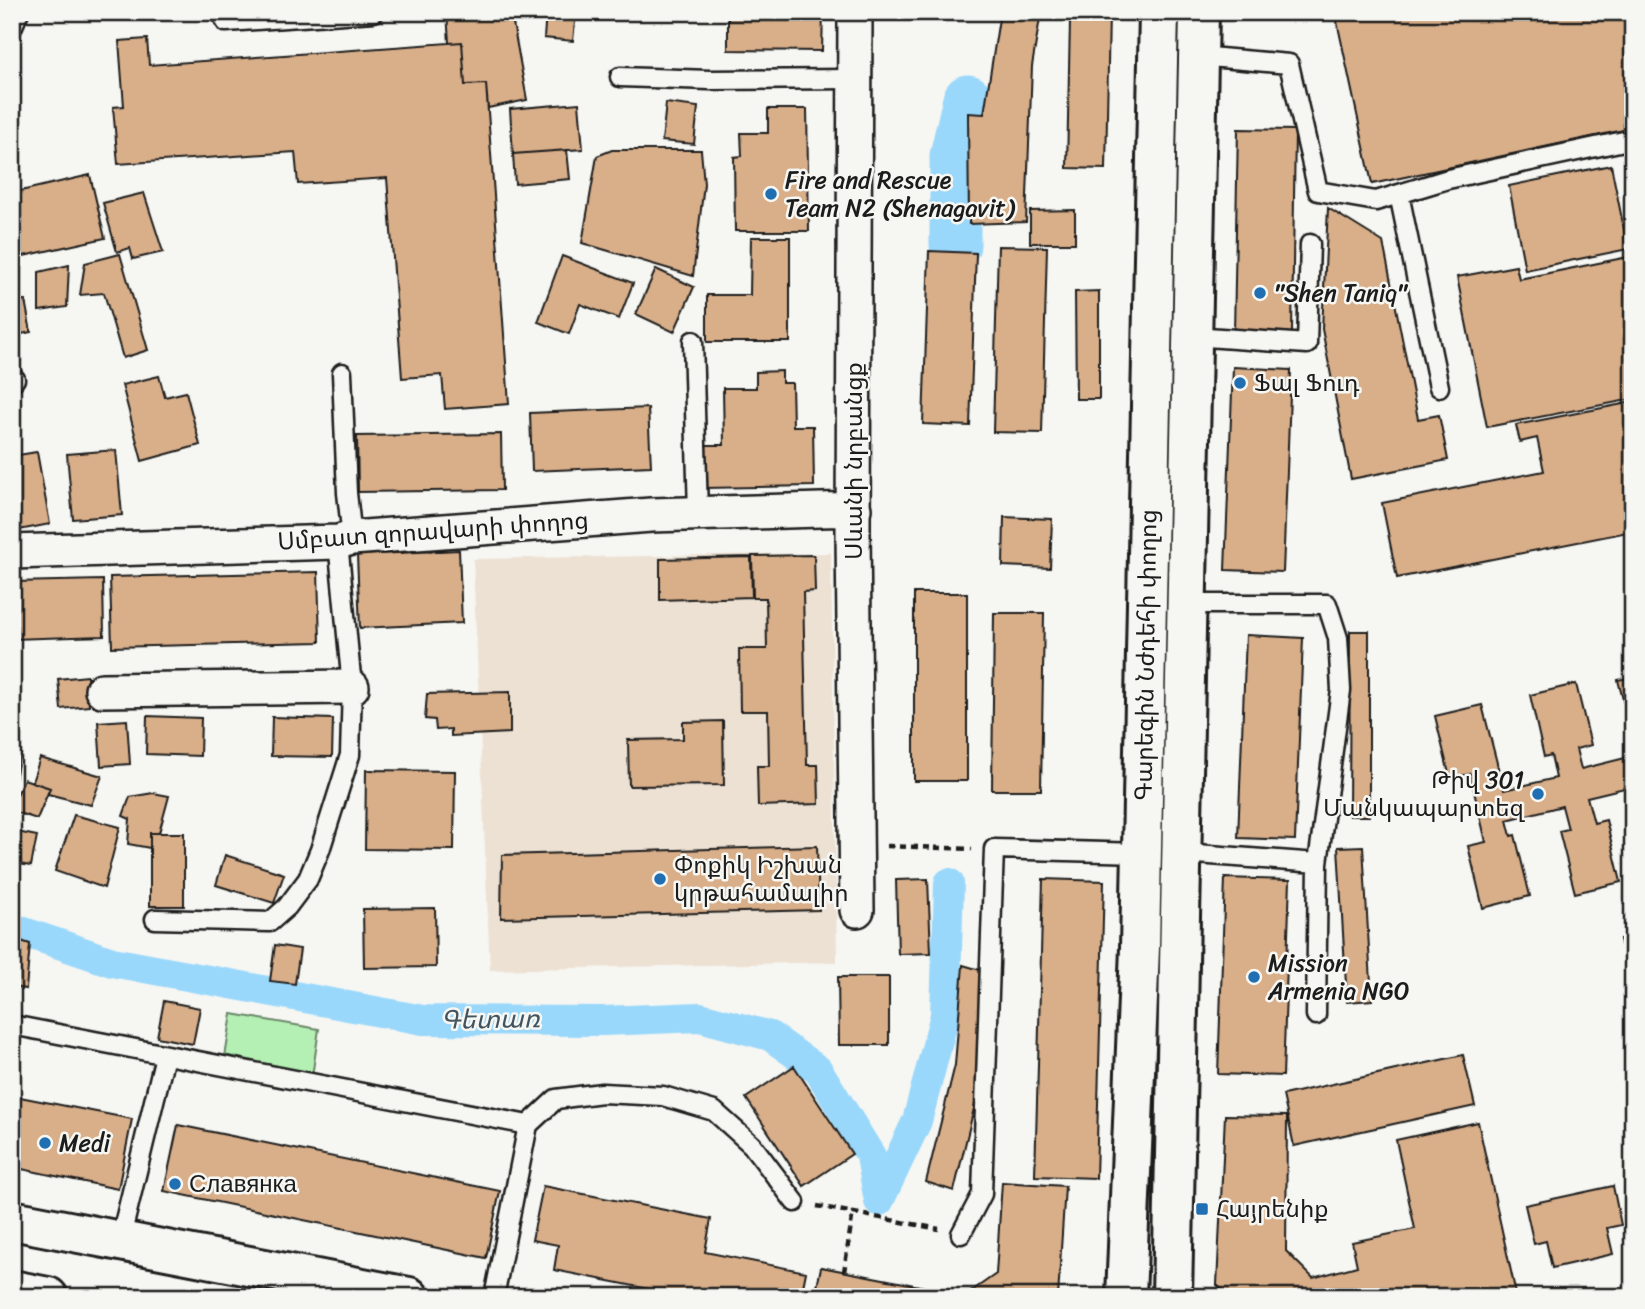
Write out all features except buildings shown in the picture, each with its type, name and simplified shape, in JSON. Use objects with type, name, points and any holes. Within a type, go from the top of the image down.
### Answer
[{"type":"main road","name":"Գարեգին Նժդեհի փողոց","points":[[1126,1297],[1142,853],[1159,12]]},
{"type":"main road","name":"Գարեգին Նժդեհի փողոց","points":[[1172,1297],[1199,12]]},
{"type":"main road","points":[[12,1220],[120,1241],[287,1285],[409,1297]]},
{"type":"main road","points":[[12,1290],[45,1296]]},
{"type":"street","name":"Սևանի նրբանցք","points":[[855,12],[853,79],[857,910]]},
{"type":"street","name":"Սմբատ զորավարի փողոց","points":[[12,552],[345,540],[698,513],[854,509]]},
{"type":"street","points":[[102,690],[352,687]]},
{"type":"lane","points":[[12,29],[19,12]]},
{"type":"lane","points":[[221,12],[226,22],[373,12]]},
{"type":"lane","points":[[1198,56],[1289,64],[1318,191],[1376,201],[1447,178],[1633,139]]},
{"type":"lane","points":[[620,77],[710,80],[853,79]]},
{"type":"lane","points":[[1399,194],[1439,387]]},
{"type":"lane","points":[[1192,336],[1307,344],[1310,244]]},
{"type":"lane","points":[[693,341],[698,513]]},
{"type":"lane","points":[[155,919],[270,922],[308,879],[320,850],[350,755],[352,687],[345,540],[347,494],[342,373]]},
{"type":"lane","points":[[1187,604],[1326,604],[1338,638],[1341,690],[1318,863],[1316,1015]]},
{"type":"lane","points":[[961,1234],[982,1194],[994,849],[1142,853]]},
{"type":"lane","points":[[1182,853],[1318,863]]},
{"type":"lane","points":[[12,1025],[528,1125]]},
{"type":"lane","points":[[120,1241],[165,1056]]},
{"type":"lane","points":[[494,1297],[528,1125],[556,1099],[602,1093],[663,1096],[714,1111],[752,1145],[795,1202]]},
{"type":"path","points":[[856,845],[994,849]]},
{"type":"path","points":[[795,1202],[853,1211],[961,1234]]},
{"type":"path","points":[[844,1272],[853,1211]]},
{"type":"shaded area","points":[[831,553],[837,962],[490,970],[473,559]]},
{"type":"green space","points":[[232,1014],[319,1029],[312,1077],[224,1063]]},
{"type":"waterway","points":[[955,245],[955,156],[968,100]]},
{"type":"waterway","points":[[879,1201],[917,1121],[945,1015],[949,883]]},
{"type":"waterway","name":"Գետառ","points":[[12,928],[112,962],[423,1020],[603,1021],[700,1017],[770,1036],[818,1070],[871,1156],[879,1201]]},
{"type":"place","name":"Fire and Rescue Team N2 (Shenagavit)","points":[[771,194]]},
{"type":"place","name":"\"Shen Taniq\"","points":[[1260,293]]},
{"type":"place","name":"Ֆալ Ֆուդ","points":[[1240,383]]},
{"type":"place","name":"Թիվ 301 Մանկապարտեզ","points":[[1538,794]]},
{"type":"place","name":"Փոքիկ Իշխան կրթահամալիր","points":[[660,879]]},
{"type":"place","name":"Mission Armenia NGO","points":[[1254,977]]},
{"type":"place","name":"Medi","points":[[45,1143]]},
{"type":"place","name":"Славянка","points":[[175,1184]]},
{"type":"place","name":"Հայրենիք","points":[[1202,1209]]}]
